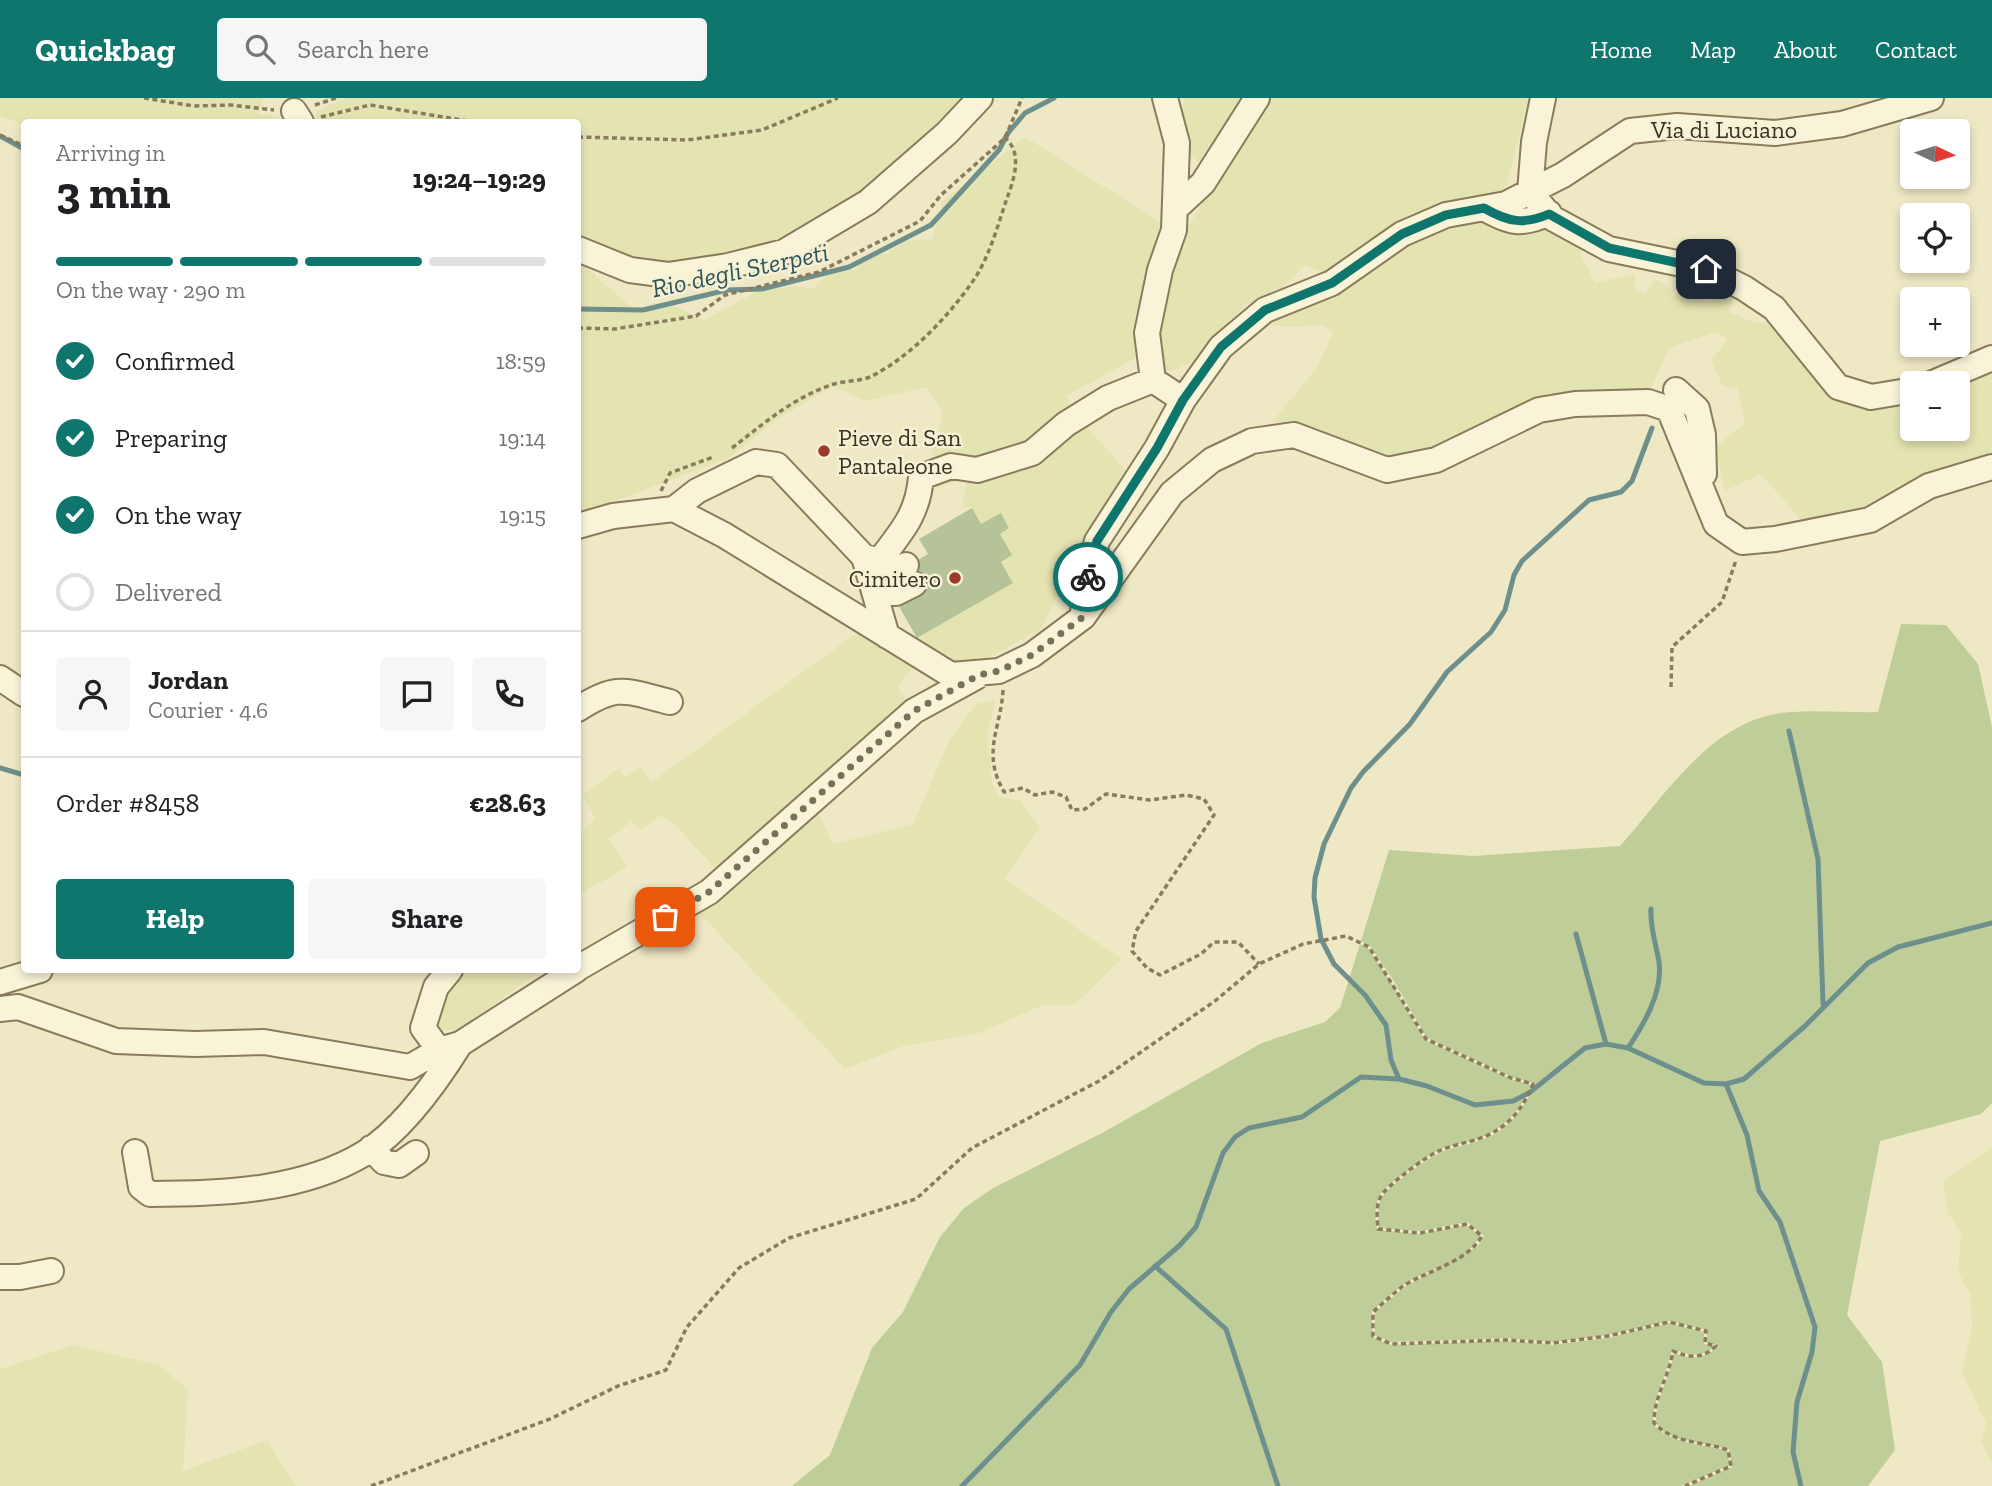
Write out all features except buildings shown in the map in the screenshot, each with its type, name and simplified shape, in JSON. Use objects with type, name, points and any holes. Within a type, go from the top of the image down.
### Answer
[{"type":"street","points":[[581,250],[630,270],[668,275],[728,266],[784,252],[868,202],[947,133],[980,98]]},
{"type":"street","points":[[1165,98],[1177,143],[1174,230],[1160,270],[1147,332],[1153,380],[1183,400]]},
{"type":"street","points":[[1175,209],[1203,183],[1257,98]]},
{"type":"street","points":[[1543,98],[1534,142],[1530,192],[1549,214],[1609,248],[1706,269],[1744,288],[1774,308],[1838,387],[1871,397],[1900,392]]},
{"type":"street","name":"Via di Luciano","points":[[1083,617],[1084,591],[1097,541],[1157,448],[1183,400],[1221,347],[1265,310],[1332,283],[1402,234],[1446,215],[1506,204],[1563,175],[1630,131],[1677,126],[1775,133],[1842,124],[1931,98]]},
{"type":"street","points":[[1484,208],[1504,220],[1530,223],[1549,214]]},
{"type":"street","points":[[1961,371],[1992,358]]},
{"type":"street","points":[[872,558],[910,533],[919,502],[920,477],[951,466],[977,470],[1032,453],[1066,424],[1108,398],[1153,380]]},
{"type":"street","points":[[1676,390],[1697,410],[1703,435],[1704,493]]},
{"type":"street","points":[[667,510],[724,535],[951,676],[999,671],[1032,655],[1083,617],[1172,493],[1212,460],[1252,441],[1294,435],[1387,470],[1436,460],[1539,410],[1575,404],[1648,402],[1669,409],[1716,524],[1742,541],[1775,539],[1870,520],[1929,486],[1992,467]]},
{"type":"street","points":[[581,525],[613,516],[667,510],[697,491],[756,462],[777,465],[872,558],[910,575],[896,593],[876,593]]},
{"type":"street","points":[[872,558],[876,593],[887,636]]},
{"type":"street","points":[[924,724],[947,708],[979,675]]},
{"type":"street","points":[[581,967],[709,892],[914,711],[979,675]]},
{"type":"street","points":[[0,678],[21,692]]},
{"type":"street","points":[[581,704],[619,689],[670,702]]},
{"type":"street","points":[[0,982],[30,973]]},
{"type":"street","points":[[448,973],[436,987],[423,1028],[450,1047]]},
{"type":"street","points":[[0,1009],[18,1007],[116,1041],[195,1044],[264,1042],[410,1067],[450,1047],[570,973]]},
{"type":"street","points":[[135,1152],[141,1186],[150,1194],[212,1194],[313,1177],[371,1148],[411,1111],[444,1071],[450,1047]]},
{"type":"street","points":[[371,1148],[384,1162],[399,1165],[416,1153]]},
{"type":"street","points":[[0,1277],[20,1277],[51,1271]]},
{"type":"path","points":[[144,98],[194,106],[231,105],[299,118],[370,105],[456,119]]},
{"type":"path","points":[[299,118],[336,98]]},
{"type":"path","points":[[581,137],[687,140],[762,130],[838,98]]},
{"type":"path","points":[[0,135],[21,145]]},
{"type":"path","points":[[727,452],[787,406],[831,385],[871,377],[925,337],[974,280],[996,231],[1014,180],[1015,156],[1011,143],[1005,138]]},
{"type":"path","points":[[667,510],[661,490],[670,473],[716,456]]},
{"type":"path","points":[[1671,687],[1672,647],[1722,602],[1742,541]]},
{"type":"path","points":[[979,675],[986,690],[1003,689],[1002,708],[993,732],[993,757],[998,780],[1004,792],[1023,788],[1035,795],[1052,792],[1066,797],[1072,810],[1085,809],[1106,794],[1150,800],[1186,795],[1204,799],[1214,815],[1136,931],[1132,951],[1147,968],[1160,975],[1201,954],[1214,942],[1238,942],[1259,964]]},
{"type":"path","points":[[371,1486],[550,1419],[618,1385],[666,1370],[687,1327],[739,1268],[789,1238],[916,1199],[972,1149],[1099,1081],[1215,1001],[1259,964],[1303,944],[1346,936],[1369,947],[1426,1039],[1511,1078],[1533,1084],[1522,1108],[1495,1132],[1470,1143],[1441,1150],[1420,1162],[1383,1193],[1376,1212],[1378,1229],[1420,1233],[1467,1224],[1482,1236],[1477,1245],[1405,1285],[1373,1312],[1373,1336],[1391,1344],[1506,1340],[1553,1343],[1608,1336],[1669,1322],[1706,1331],[1705,1343],[1716,1346],[1707,1355],[1688,1357],[1673,1351],[1669,1375],[1654,1405],[1654,1423],[1665,1434],[1679,1440],[1728,1450],[1731,1466],[1685,1486]]},
{"type":"green space","points":[[0,98],[263,98],[258,115],[267,114],[277,119],[21,119],[21,124],[0,116]]},
{"type":"green space","points":[[346,98],[968,98],[946,113],[934,139],[862,197],[770,250],[660,267],[625,258],[581,237],[581,119],[316,119],[316,111]]},
{"type":"green space","points":[[1186,98],[1251,98],[1206,168],[1188,154],[1178,112]]},
{"type":"green space","points":[[1266,98],[1528,98],[1507,185],[1492,199],[1411,214],[1327,274],[1304,265],[1280,291],[1245,305],[1195,361],[1171,371],[1160,368],[1154,342],[1180,240]]},
{"type":"green space","points":[[1025,137],[1162,223],[1134,359],[1066,396],[1075,415],[1127,471],[1096,516],[1041,629],[981,662],[940,659],[917,638],[1013,583],[1001,561],[1001,514],[981,524],[972,508],[962,507],[967,480],[936,487],[932,453],[943,412],[927,387],[865,401],[833,386],[779,418],[729,458],[581,514],[581,263],[633,309],[674,305],[704,320],[758,291],[799,286],[814,289],[830,271],[855,270],[870,254],[887,254],[905,241],[932,239],[943,201]]},
{"type":"green space","points":[[1457,221],[1546,225],[1578,240],[1582,257],[1595,283],[1635,274],[1635,289],[1645,294],[1654,279],[1666,284],[1672,296],[1706,301],[1733,298],[1729,312],[1755,323],[1777,321],[1822,379],[1900,393],[1900,441],[1970,441],[1970,378],[1992,369],[1992,458],[1847,521],[1803,522],[1761,474],[1725,491],[1715,447],[1745,423],[1737,388],[1723,386],[1711,361],[1727,339],[1716,332],[1669,348],[1648,395],[1539,401],[1484,421],[1421,455],[1380,457],[1273,421],[1317,368],[1333,333],[1324,325],[1288,327],[1261,323],[1406,245]]},
{"type":"green space","points":[[972,508],[981,524],[1001,513],[1009,528],[1000,534],[1012,555],[1001,562],[1013,583],[917,638],[896,601],[926,583],[915,562],[928,554],[919,539]]},
{"type":"green space","points":[[1901,624],[1946,625],[1978,664],[1992,727],[1992,1103],[1981,1114],[1880,1141],[1847,1315],[1882,1362],[1895,1450],[1868,1486],[1689,1486],[1732,1467],[1729,1449],[1679,1439],[1665,1433],[1656,1423],[1658,1405],[1674,1353],[1698,1357],[1719,1346],[1707,1342],[1707,1330],[1669,1321],[1608,1335],[1553,1342],[1506,1338],[1391,1342],[1375,1335],[1375,1312],[1406,1286],[1478,1246],[1484,1236],[1467,1222],[1420,1231],[1379,1228],[1379,1207],[1383,1196],[1402,1178],[1438,1154],[1483,1140],[1502,1129],[1519,1112],[1535,1084],[1512,1077],[1427,1038],[1392,978],[1370,946],[1361,941],[1389,850],[1473,856],[1620,846],[1690,764],[1732,731],[1756,719],[1781,713],[1878,712]]},
{"type":"green space","points":[[862,629],[917,664],[897,686],[914,711],[811,798],[833,844],[913,824],[950,739],[976,704],[995,700],[988,733],[992,784],[1000,797],[1020,800],[1040,827],[1004,879],[1122,959],[1074,1005],[1043,1005],[979,1033],[904,1046],[845,1069],[690,903],[725,879],[671,821],[661,815],[640,830],[632,821],[608,838],[627,867],[581,893],[581,835],[595,818],[582,795],[619,768],[625,777],[640,768],[652,782]]},
{"type":"green space","points":[[1360,944],[1368,948],[1389,979],[1425,1040],[1511,1079],[1531,1085],[1517,1111],[1501,1126],[1482,1137],[1437,1151],[1400,1176],[1381,1193],[1376,1206],[1377,1230],[1420,1234],[1466,1225],[1480,1236],[1465,1253],[1411,1280],[1372,1311],[1372,1337],[1391,1345],[1506,1341],[1553,1345],[1608,1338],[1669,1323],[1704,1332],[1704,1344],[1714,1347],[1709,1351],[1694,1354],[1672,1349],[1655,1404],[1653,1424],[1678,1440],[1727,1451],[1730,1465],[1681,1486],[792,1486],[830,1455],[872,1348],[903,1312],[940,1237],[964,1208],[993,1188],[1104,1132],[1262,1043],[1325,1022],[1340,1008]]},
{"type":"green space","points":[[461,973],[538,973],[458,1030],[430,1031],[447,989]]},
{"type":"green space","points":[[1992,1147],[1992,1463],[1981,1441],[1986,1423],[1962,1373],[1972,1326],[1970,1293],[1958,1272],[1961,1234],[1948,1213],[1943,1181]]},
{"type":"green space","points":[[72,1345],[159,1365],[188,1390],[183,1471],[267,1440],[296,1486],[0,1486],[0,1369]]},
{"type":"waterway","name":"Rio degli Sterpeti","points":[[581,309],[643,310],[727,290],[762,289],[849,267],[931,225],[999,150],[1008,133],[1025,113],[1054,98]]},
{"type":"waterway","name":"Rio degli Sterpeti","points":[[0,136],[21,147]]},
{"type":"waterway","points":[[1399,1079],[1391,1060],[1386,1025],[1365,995],[1334,964],[1321,939],[1314,897],[1315,878],[1324,844],[1351,788],[1363,772],[1410,724],[1447,672],[1491,632],[1505,610],[1514,575],[1522,561],[1589,500],[1621,492],[1632,481],[1652,428]]},
{"type":"waterway","points":[[1789,731],[1818,859],[1823,1004]]},
{"type":"waterway","points":[[0,768],[21,774]]},
{"type":"waterway","points":[[1628,1048],[1646,1018],[1658,985],[1659,962],[1652,930],[1651,909]]},
{"type":"waterway","points":[[962,1486],[1080,1365],[1111,1312],[1129,1289],[1179,1246],[1196,1227],[1223,1153],[1235,1137],[1249,1128],[1302,1117],[1361,1077],[1399,1079],[1427,1086],[1475,1105],[1513,1101],[1529,1093],[1585,1048],[1606,1044],[1628,1048],[1704,1083],[1726,1084],[1744,1079],[1805,1026],[1868,963],[1898,947],[1992,923]]},
{"type":"waterway","points":[[1576,934],[1606,1044]]},
{"type":"waterway","points":[[1726,1084],[1747,1135],[1759,1191],[1780,1222],[1815,1327],[1812,1352],[1797,1402],[1793,1452],[1801,1486]]},
{"type":"waterway","points":[[1155,1266],[1226,1329],[1278,1486]]},
{"type":"way so far","points":[[665,917],[709,892],[811,798],[914,711],[979,675],[999,671],[1032,655],[1083,617],[1084,591],[1088,577]]},
{"type":"place","name":"Pieve di San Pantaleone","points":[[824,451]]},
{"type":"place","name":"Cimitero","points":[[955,578]]},
{"type":"route","points":[[1088,577],[1097,541],[1157,448],[1183,400],[1221,347],[1265,310],[1332,283],[1373,251],[1402,234],[1446,215],[1484,208],[1504,220],[1530,223],[1549,214],[1609,248],[1706,269]]}]
